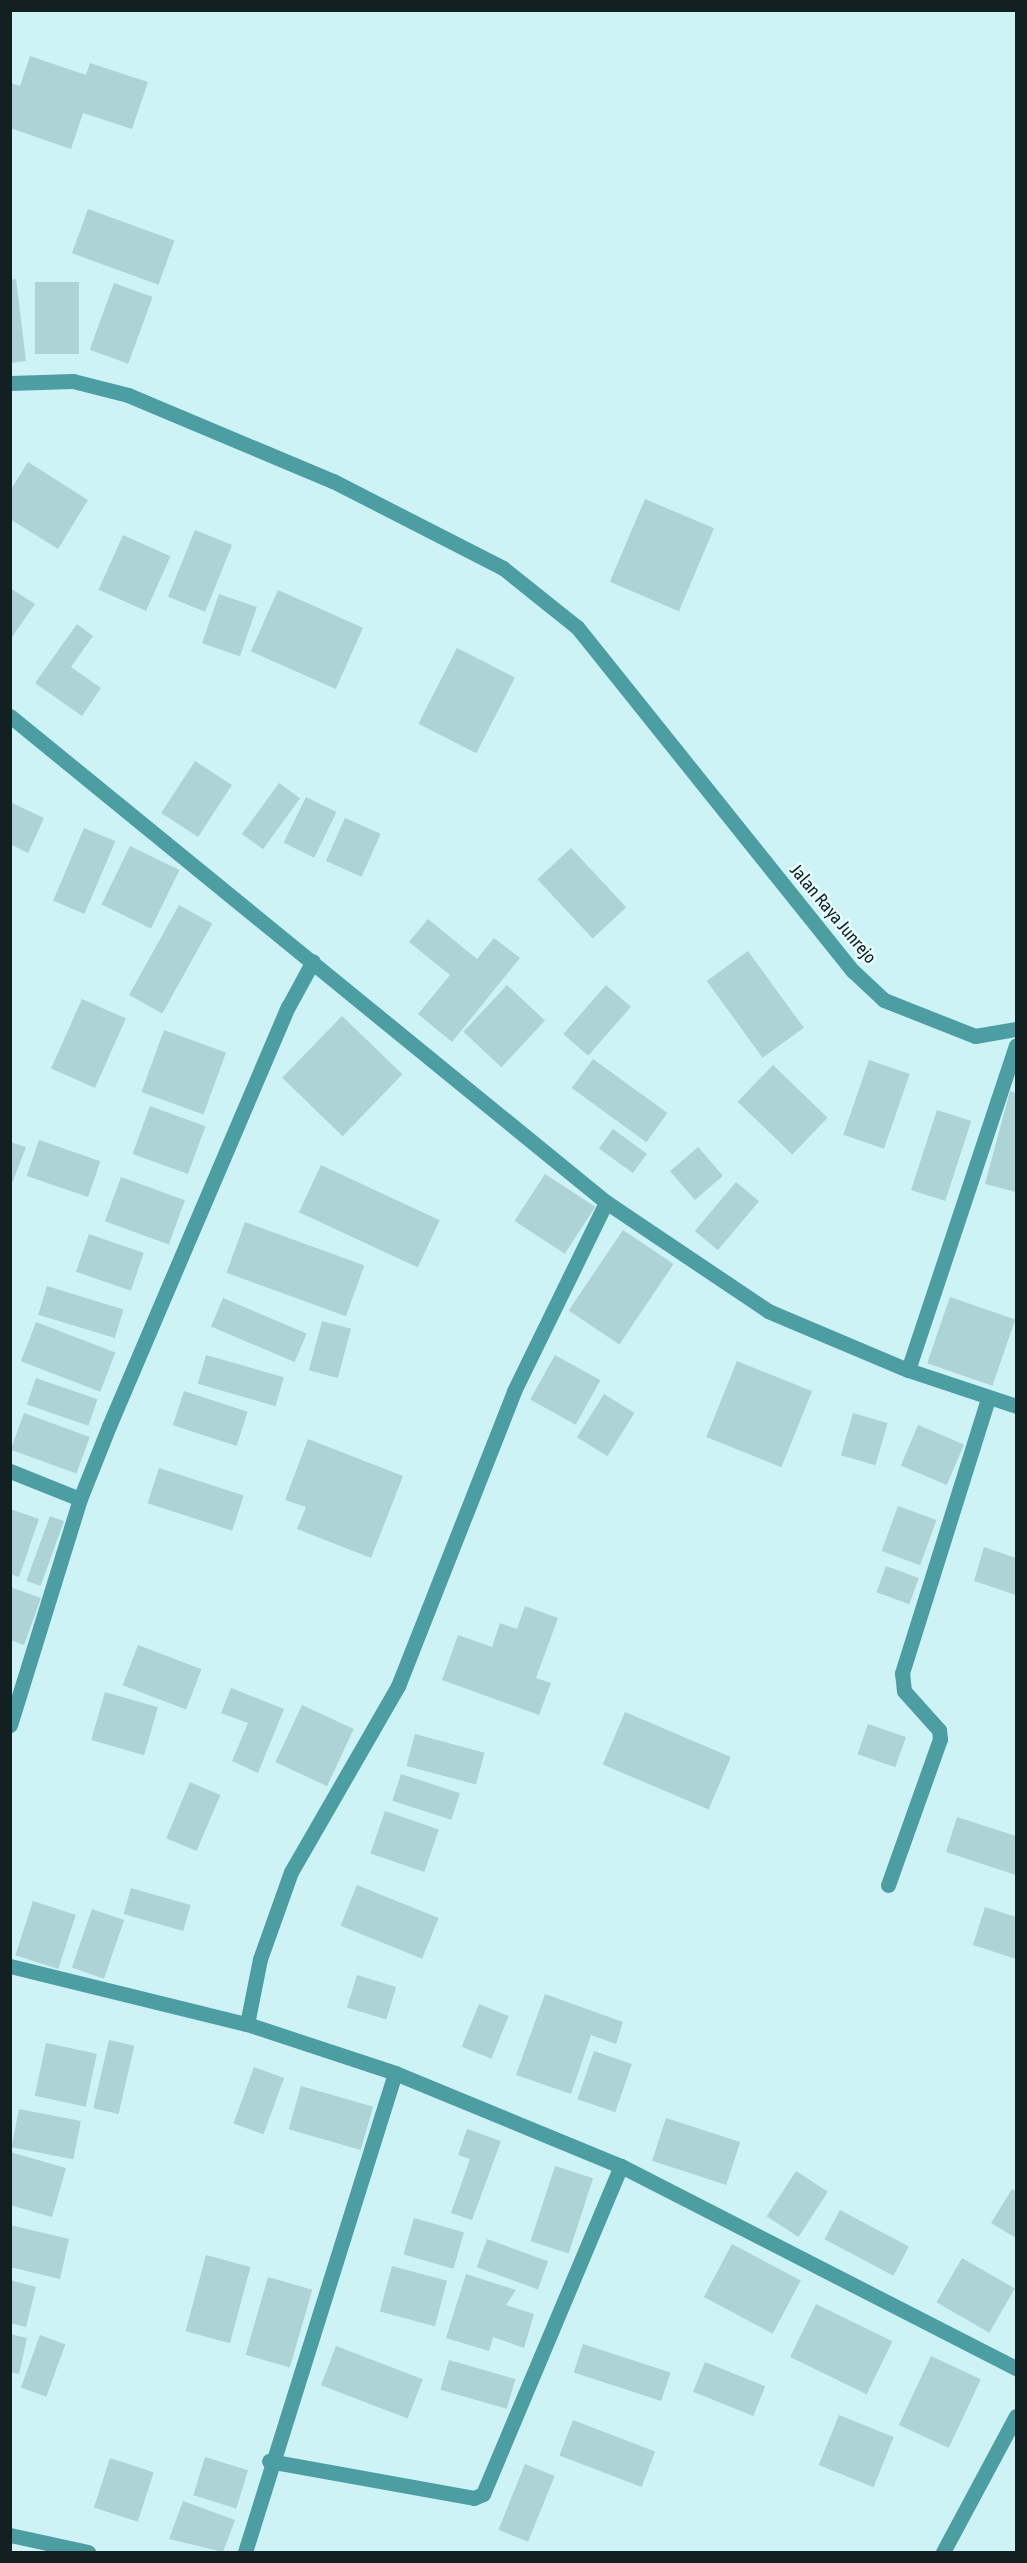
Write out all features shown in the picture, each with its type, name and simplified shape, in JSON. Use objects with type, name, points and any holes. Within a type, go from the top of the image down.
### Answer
[{"type":"street","name":"Jalan Raya Junrejo","points":[[10,383],[73,381],[128,395],[333,481],[503,568],[577,627],[665,741],[853,971],[884,1000],[975,1036],[1017,1029]]},
{"type":"street","points":[[10,716],[606,1202],[768,1311],[908,1370],[987,1398],[1017,1406]]},
{"type":"street","points":[[10,1725],[80,1498],[288,1007],[313,961]]},
{"type":"street","points":[[908,1370],[1017,1046]]},
{"type":"street","points":[[247,2024],[260,1959],[291,1872],[398,1686],[514,1391],[606,1202]]},
{"type":"street","points":[[888,1884],[940,1738],[939,1730],[904,1691],[902,1673],[987,1398]]},
{"type":"street","points":[[10,1471],[80,1498]]},
{"type":"street","points":[[11,1968],[247,2024],[395,2073],[621,2166],[1017,2368]]},
{"type":"street","points":[[244,2553],[269,2461],[395,2073]]},
{"type":"street","points":[[269,2461],[474,2498],[483,2494],[621,2166]]},
{"type":"street","points":[[943,2553],[1017,2416]]},
{"type":"street","points":[[10,2535],[88,2553]]},
{"type":"building","points":[[30,56],[86,75],[90,63],[148,82],[132,129],[83,113],[71,149],[10,128],[10,83],[20,86]]},
{"type":"building","points":[[88,209],[174,240],[158,285],[72,253]]},
{"type":"building","points":[[16,279],[26,361],[10,363],[10,280]]},
{"type":"building","points":[[35,282],[79,282],[79,354],[35,354]]},
{"type":"building","points":[[114,283],[153,297],[128,364],[90,350]]},
{"type":"building","points":[[28,462],[88,500],[58,549],[10,519],[10,491]]},
{"type":"building","points":[[645,499],[714,528],[679,611],[610,582]]},
{"type":"building","points":[[195,530],[232,545],[205,612],[168,597]]},
{"type":"building","points":[[123,535],[171,556],[146,611],[99,590]]},
{"type":"building","points":[[10,588],[35,604],[10,640]]},
{"type":"building","points":[[278,590],[363,628],[336,689],[251,651]]},
{"type":"building","points":[[219,594],[257,607],[240,656],[202,643]]},
{"type":"building","points":[[77,624],[93,636],[71,667],[101,688],[82,716],[35,683]]},
{"type":"building","points":[[457,648],[515,678],[476,753],[418,724]]},
{"type":"building","points":[[195,761],[232,785],[198,837],[161,813]]},
{"type":"building","points":[[279,783],[300,798],[263,849],[242,834]]},
{"type":"building","points":[[306,797],[337,812],[314,858],[284,843]]},
{"type":"building","points":[[10,802],[44,818],[28,853],[10,844]]},
{"type":"building","points":[[345,818],[381,834],[362,877],[326,861]]},
{"type":"building","points":[[84,828],[115,841],[84,914],[53,901]]},
{"type":"building","points":[[130,846],[179,870],[151,929],[102,904]]},
{"type":"building","points":[[571,848],[626,907],[593,939],[537,879]]},
{"type":"building","points":[[179,905],[212,923],[162,1014],[129,995]]},
{"type":"building","points":[[428,919],[477,959],[494,938],[520,958],[452,1042],[418,1014],[450,975],[409,942]]},
{"type":"building","points":[[748,951],[804,1028],[763,1058],[707,981]]},
{"type":"building","points":[[507,985],[545,1020],[501,1067],[463,1032]]},
{"type":"building","points":[[606,985],[631,1007],[588,1056],[563,1034]]},
{"type":"building","points":[[82,999],[126,1019],[95,1088],[51,1068]]},
{"type":"building","points":[[342,1016],[402,1074],[343,1136],[282,1078]]},
{"type":"building","points":[[164,1030],[226,1053],[203,1115],[141,1092]]},
{"type":"building","points":[[593,1059],[667,1113],[646,1142],[572,1088]]},
{"type":"building","points":[[869,1060],[910,1074],[884,1149],[843,1135]]},
{"type":"building","points":[[773,1065],[828,1118],[792,1154],[738,1102]]},
{"type":"building","points":[[1010,1091],[1016,1093],[1016,1192],[985,1184]]},
{"type":"building","points":[[150,1106],[205,1126],[188,1174],[133,1154]]},
{"type":"building","points":[[937,1110],[971,1121],[945,1201],[911,1190]]},
{"type":"building","points":[[613,1129],[647,1154],[633,1173],[599,1148]]},
{"type":"building","points":[[39,1140],[100,1161],[88,1197],[27,1176]]},
{"type":"building","points":[[10,1142],[26,1147],[11,1186],[10,1186]]},
{"type":"building","points":[[698,1147],[723,1176],[695,1200],[670,1171]]},
{"type":"building","points":[[321,1165],[440,1220],[418,1267],[299,1212]]},
{"type":"building","points":[[545,1174],[595,1207],[565,1254],[515,1221]]},
{"type":"building","points":[[121,1177],[185,1200],[169,1244],[105,1221]]},
{"type":"building","points":[[736,1182],[759,1201],[718,1250],[695,1231]]},
{"type":"building","points":[[245,1222],[364,1265],[346,1316],[227,1273]]},
{"type":"building","points":[[623,1230],[674,1264],[619,1345],[569,1310]]},
{"type":"building","points":[[89,1234],[144,1253],[131,1291],[76,1272]]},
{"type":"building","points":[[47,1286],[124,1309],[115,1338],[38,1315]]},
{"type":"building","points":[[950,1297],[1015,1319],[992,1386],[927,1363]]},
{"type":"building","points":[[223,1298],[307,1334],[295,1362],[211,1327]]},
{"type":"building","points":[[322,1321],[351,1329],[338,1378],[309,1370]]},
{"type":"building","points":[[36,1322],[115,1352],[100,1392],[21,1361]]},
{"type":"building","points":[[206,1355],[284,1377],[276,1406],[198,1384]]},
{"type":"building","points":[[555,1355],[600,1380],[576,1425],[530,1400]]},
{"type":"building","points":[[737,1361],[812,1391],[781,1467],[706,1437]]},
{"type":"building","points":[[36,1378],[97,1399],[88,1426],[27,1404]]},
{"type":"building","points":[[184,1391],[248,1412],[237,1446],[173,1425]]},
{"type":"building","points":[[604,1394],[635,1413],[608,1456],[577,1437]]},
{"type":"building","points":[[24,1413],[90,1437],[76,1474],[11,1450]]},
{"type":"building","points":[[853,1413],[888,1423],[875,1465],[841,1455]]},
{"type":"building","points":[[918,1425],[964,1445],[947,1485],[901,1466]]},
{"type":"building","points":[[308,1439],[403,1476],[371,1558],[297,1529],[306,1507],[285,1500]]},
{"type":"building","points":[[159,1468],[244,1496],[232,1531],[148,1503]]},
{"type":"building","points":[[898,1506],[937,1520],[920,1565],[882,1551]]},
{"type":"building","points":[[10,1509],[39,1519],[19,1577],[10,1574]]},
{"type":"building","points":[[50,1516],[64,1521],[40,1586],[26,1581]]},
{"type":"building","points":[[984,1547],[1016,1558],[1016,1595],[974,1581]]},
{"type":"building","points":[[886,1566],[919,1578],[909,1604],[876,1592]]},
{"type":"building","points":[[10,1587],[41,1598],[24,1645],[10,1640]]},
{"type":"building","points":[[525,1606],[558,1618],[536,1678],[551,1683],[539,1715],[442,1680],[458,1635],[492,1647],[500,1623],[517,1629]]},
{"type":"building","points":[[138,1645],[201,1669],[186,1710],[123,1685]]},
{"type":"building","points":[[231,1688],[284,1709],[258,1773],[232,1761],[248,1723],[221,1713]]},
{"type":"building","points":[[105,1692],[158,1707],[144,1755],[91,1740]]},
{"type":"building","points":[[302,1705],[354,1729],[327,1786],[275,1762]]},
{"type":"building","points":[[625,1712],[731,1757],[709,1809],[603,1764]]},
{"type":"building","points":[[868,1724],[906,1737],[895,1767],[858,1754]]},
{"type":"building","points":[[415,1734],[485,1753],[476,1785],[406,1766]]},
{"type":"building","points":[[401,1774],[460,1793],[451,1820],[392,1801]]},
{"type":"building","points":[[190,1782],[220,1795],[197,1851],[166,1838]]},
{"type":"building","points":[[385,1811],[439,1830],[424,1872],[370,1854]]},
{"type":"building","points":[[957,1817],[1016,1836],[1016,1875],[946,1852]]},
{"type":"building","points":[[357,1885],[439,1918],[422,1959],[341,1926]]},
{"type":"building","points":[[131,1888],[191,1905],[183,1931],[124,1914]]},
{"type":"building","points":[[33,1901],[76,1915],[58,1969],[15,1955]]},
{"type":"building","points":[[985,1907],[1016,1917],[1016,1959],[973,1945]]},
{"type":"building","points":[[92,1909],[124,1920],[104,1979],[72,1968]]},
{"type":"building","points":[[357,1975],[396,1987],[386,2020],[347,2008]]},
{"type":"building","points":[[545,1994],[623,2022],[616,2044],[591,2035],[571,2094],[516,2075]]},
{"type":"building","points":[[479,2004],[509,2016],[491,2059],[462,2047]]},
{"type":"building","points":[[109,2040],[134,2046],[119,2114],[93,2108]]},
{"type":"building","points":[[46,2043],[97,2054],[86,2107],[35,2096]]},
{"type":"building","points":[[594,2051],[632,2064],[615,2112],[577,2099]]},
{"type":"building","points":[[254,2067],[284,2078],[264,2134],[233,2123]]},
{"type":"building","points":[[301,2086],[373,2107],[361,2150],[289,2129]]},
{"type":"building","points":[[19,2109],[81,2121],[73,2159],[12,2147]]},
{"type":"building","points":[[666,2118],[740,2142],[726,2185],[652,2161]]},
{"type":"building","points":[[467,2129],[501,2141],[472,2220],[451,2213],[470,2159],[458,2155]]},
{"type":"building","points":[[10,2152],[66,2168],[52,2217],[10,2205]]},
{"type":"building","points":[[555,2166],[593,2178],[569,2253],[531,2241]]},
{"type":"building","points":[[796,2171],[828,2192],[798,2237],[767,2216]]},
{"type":"building","points":[[1012,2189],[1016,2192],[1016,2238],[991,2223]]},
{"type":"building","points":[[840,2210],[909,2247],[893,2276],[825,2239]]},
{"type":"building","points":[[414,2218],[464,2232],[454,2269],[404,2255]]},
{"type":"building","points":[[10,2225],[69,2239],[60,2279],[10,2267]]},
{"type":"building","points":[[487,2239],[548,2261],[538,2289],[477,2267]]},
{"type":"building","points":[[732,2244],[801,2281],[773,2334],[704,2297]]},
{"type":"building","points":[[206,2255],[250,2267],[230,2343],[186,2331]]},
{"type":"building","points":[[962,2258],[1015,2288],[989,2333],[937,2302]]},
{"type":"building","points":[[392,2266],[447,2281],[435,2326],[380,2311]]},
{"type":"building","points":[[466,2274],[516,2290],[506,2305],[534,2314],[524,2348],[493,2337],[489,2351],[446,2338]]},
{"type":"building","points":[[268,2277],[312,2290],[290,2368],[246,2355]]},
{"type":"building","points":[[10,2280],[36,2287],[26,2327],[10,2323]]},
{"type":"building","points":[[816,2304],[892,2341],[867,2394],[790,2357]]},
{"type":"building","points":[[10,2334],[27,2338],[19,2374],[10,2372]]},
{"type":"building","points":[[40,2335],[65,2344],[46,2397],[21,2388]]},
{"type":"building","points":[[583,2344],[670,2372],[661,2401],[574,2373]]},
{"type":"building","points":[[336,2346],[423,2379],[408,2419],[321,2385]]},
{"type":"building","points":[[931,2356],[981,2379],[949,2448],[899,2425]]},
{"type":"building","points":[[449,2360],[515,2379],[507,2409],[440,2390]]},
{"type":"building","points":[[705,2362],[765,2386],[753,2416],[693,2392]]},
{"type":"building","points":[[839,2415],[894,2437],[873,2487],[819,2465]]},
{"type":"building","points":[[573,2420],[655,2452],[642,2487],[559,2455]]},
{"type":"building","points":[[205,2457],[248,2470],[236,2508],[193,2495]]},
{"type":"building","points":[[110,2458],[154,2472],[138,2522],[94,2507]]},
{"type":"building","points":[[525,2464],[555,2476],[528,2542],[498,2530]]},
{"type":"building","points":[[183,2501],[235,2520],[223,2552],[169,2539]]}]
